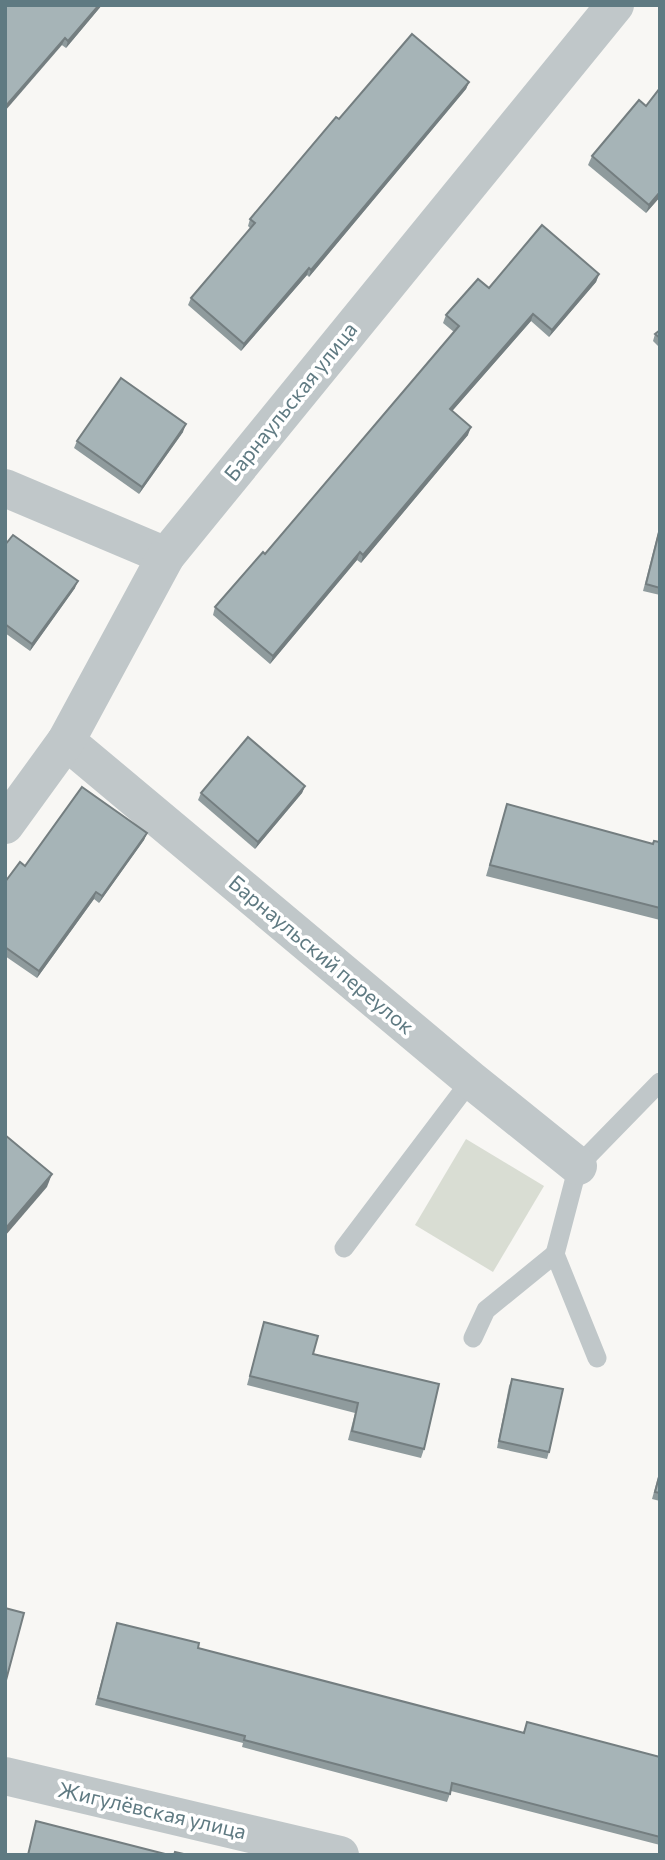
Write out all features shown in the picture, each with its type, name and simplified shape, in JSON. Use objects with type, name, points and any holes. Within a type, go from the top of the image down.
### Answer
[{"type":"street","name":"Барнаульская улица","points":[[5,825],[66,741],[166,556],[615,5]]},
{"type":"street","points":[[5,488],[166,556]]},
{"type":"street","name":"Барнаульский переулок","points":[[66,741],[471,1080],[578,1166]]},
{"type":"street","name":"Жигулёвская улица","points":[[5,1776],[340,1855]]},
{"type":"lane","points":[[344,1248],[471,1080]]},
{"type":"lane","points":[[472,1338],[486,1310],[555,1254],[578,1166],[660,1082]]},
{"type":"lane","points":[[555,1254],[597,1358]]},
{"type":"shaded area","points":[[466,1139],[544,1186],[493,1272],[415,1225]]},
{"type":"building","points":[[5,5],[99,5],[68,41],[65,38],[5,107]]},
{"type":"building","points":[[412,34],[469,82],[311,270],[309,268],[244,344],[191,298],[255,223],[250,219],[336,117],[339,119]]},
{"type":"building","points":[[660,88],[660,192],[649,205],[592,156],[639,100],[646,106]]},
{"type":"building","points":[[542,225],[599,274],[552,330],[533,314],[450,409],[471,427],[363,555],[360,552],[273,656],[215,607],[263,552],[265,554],[459,326],[446,315],[478,279],[489,288]]},
{"type":"building","points":[[121,378],[186,424],[142,487],[77,441]]},
{"type":"building","points":[[660,528],[660,588],[646,584]]},
{"type":"building","points":[[13,535],[78,581],[32,644],[5,624],[5,545]]},
{"type":"building","points":[[248,737],[305,786],[258,842],[201,793]]},
{"type":"building","points":[[82,787],[147,833],[102,896],[96,892],[39,971],[5,947],[5,882],[20,862],[25,866]]},
{"type":"building","points":[[507,804],[653,844],[654,841],[660,842],[660,908],[490,865]]},
{"type":"building","points":[[5,1135],[52,1174],[6,1228],[5,1227]]},
{"type":"building","points":[[264,1322],[318,1336],[313,1354],[439,1384],[424,1449],[352,1431],[358,1403],[250,1376]]},
{"type":"building","points":[[512,1379],[563,1389],[549,1452],[499,1441]]},
{"type":"building","points":[[660,1473],[660,1493],[655,1492]]},
{"type":"building","points":[[5,1608],[24,1613],[5,1684]]},
{"type":"building","points":[[117,1623],[199,1643],[198,1648],[524,1733],[527,1722],[660,1757],[660,1837],[452,1783],[450,1794],[244,1740],[245,1736],[98,1698]]},
{"type":"building","points":[[36,1821],[169,1855],[28,1855]]}]
